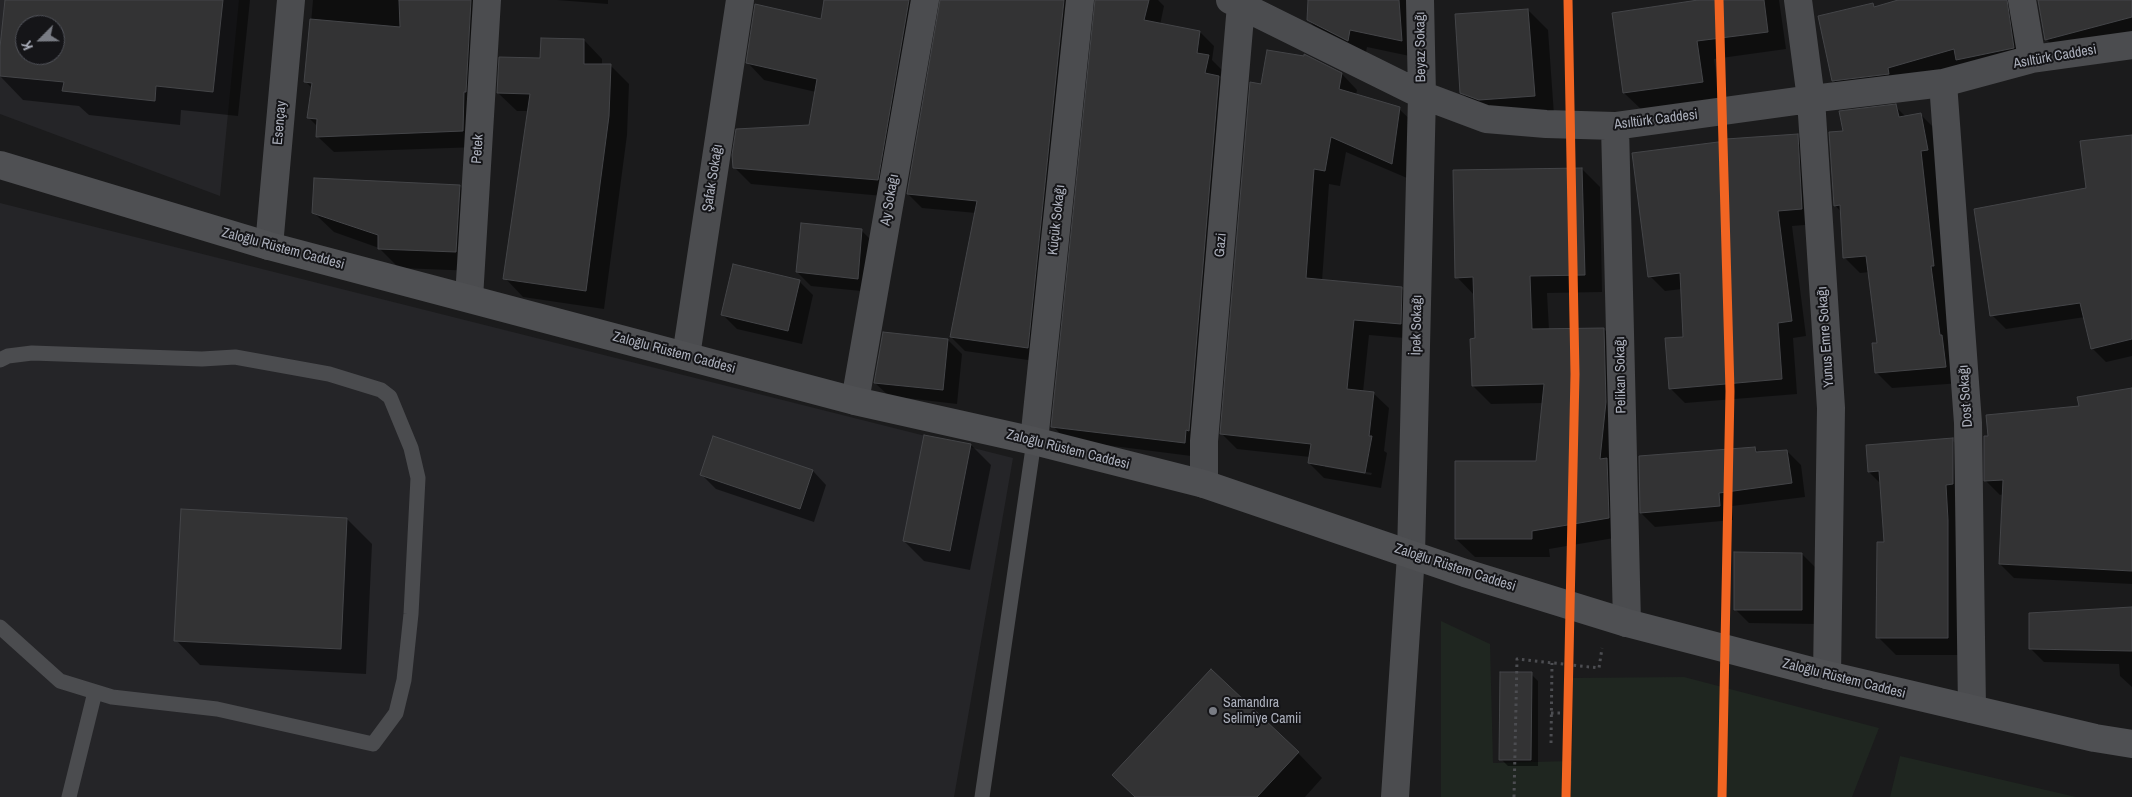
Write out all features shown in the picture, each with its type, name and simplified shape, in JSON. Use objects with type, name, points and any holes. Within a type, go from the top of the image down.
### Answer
[{"type":"street","name":"Esençay","points":[[269,246],[291,0]]},
{"type":"street","name":"Petek","points":[[469,298],[488,0]]},
{"type":"street","name":"Şafak Sokağı","points":[[686,356],[740,0]]},
{"type":"street","name":"Ay Sokağı","points":[[855,401],[924,0]]},
{"type":"street","name":"Küçük Sokağı","points":[[1034,441],[1080,0]]},
{"type":"street","name":"Beyaz Sokağı","points":[[1420,0],[1422,95]]},
{"type":"street","name":"Yunus Emre Sokağı","points":[[1798,0],[1811,99],[1831,408],[1827,675]]},
{"type":"street","points":[[2022,0],[2032,59]]},
{"type":"street","name":"Asıltürk Caddesi","points":[[1236,2],[1422,95],[1486,119],[1546,124],[1615,126],[1943,83],[2032,59],[2132,45]]},
{"type":"street","name":"Gazi","points":[[1204,484],[1204,441],[1236,2]]},
{"type":"street","name":"Dost Sokağı","points":[[1943,83],[1968,423],[1972,709]]},
{"type":"street","name":"İpek Sokağı","points":[[1395,797],[1411,555],[1422,95]]},
{"type":"street","name":"Pelikan Sokağı","points":[[1615,126],[1627,623]]},
{"type":"street","name":"Zaloğlu Rüstem Caddesi","points":[[0,165],[269,246],[855,401],[1034,441],[1204,484],[1411,555],[1627,623],[1827,675],[2095,738],[2132,744]]},
{"type":"lane","points":[[0,360],[8,356],[32,353],[202,360],[235,357],[329,374],[381,390],[390,397],[411,448],[418,478],[411,614],[404,680],[396,713],[373,744],[217,708],[112,697],[95,692],[60,681],[0,627]]},
{"type":"lane","points":[[982,797],[1034,441]]},
{"type":"lane","points":[[69,797],[95,692]]},
{"type":"path","points":[[1514,797],[1517,659],[1590,667]]},
{"type":"path","points":[[1551,743],[1552,662]]},
{"type":"path","points":[[1551,713],[1566,713],[1564,797]]},
{"type":"shaded area","points":[[0,0],[239,0],[220,196],[0,114]]},
{"type":"shaded area","points":[[0,203],[1013,458],[954,797],[0,797]]},
{"type":"shaded area","points":[[1441,621],[1490,644],[1493,763],[1572,761],[1573,678],[1684,677],[1879,728],[1852,797],[1441,797]]},
{"type":"shaded area","points":[[1900,756],[2076,797],[1890,797]]},
{"type":"building","points":[[5,0],[223,0],[213,92],[156,86],[155,101],[62,91],[64,82],[0,76],[0,47]]},
{"type":"building","points":[[399,0],[471,0],[463,131],[316,137],[317,119],[307,118],[312,83],[304,82],[310,19],[400,27]]},
{"type":"building","points":[[824,0],[909,0],[878,180],[733,168],[732,155],[736,129],[809,125],[817,79],[746,63],[755,4],[821,19]]},
{"type":"building","points":[[940,0],[1064,0],[1028,348],[950,337],[977,201],[907,194]]},
{"type":"building","points":[[1095,0],[1149,0],[1144,20],[1200,31],[1197,53],[1209,55],[1205,73],[1219,76],[1189,431],[1186,430],[1185,443],[1051,427]]},
{"type":"building","points":[[1308,0],[1399,0],[1402,41],[1350,30],[1348,41],[1307,20]]},
{"type":"building","points":[[1698,0],[1764,0],[1768,32],[1697,41],[1703,82],[1623,93],[1612,13]]},
{"type":"building","points":[[1898,0],[2007,0],[2014,48],[1956,60],[1954,49],[1888,68],[1889,74],[1832,81],[1818,16],[1873,3],[1874,7]]},
{"type":"building","points":[[2038,0],[2132,0],[2132,17],[2045,40]]},
{"type":"building","points":[[1528,9],[1535,96],[1479,100],[1460,93],[1455,14]]},
{"type":"building","points":[[541,38],[584,39],[584,64],[611,64],[609,116],[586,291],[503,279],[530,94],[497,93],[499,57],[540,58]]},
{"type":"building","points":[[1267,50],[1304,56],[1304,54],[1342,73],[1339,89],[1400,107],[1392,164],[1331,137],[1325,171],[1314,169],[1306,278],[1402,287],[1401,324],[1354,320],[1347,389],[1374,392],[1369,436],[1372,436],[1365,473],[1308,463],[1311,444],[1220,434],[1250,82],[1261,84]]},
{"type":"building","points":[[1896,104],[1899,117],[1921,113],[1928,150],[1921,151],[1934,266],[1931,266],[1946,367],[1875,373],[1872,343],[1877,343],[1866,256],[1843,258],[1840,205],[1834,206],[1829,132],[1843,131],[1839,111]]},
{"type":"building","points":[[1798,134],[1802,209],[1778,211],[1792,321],[1778,323],[1782,379],[1669,389],[1665,338],[1683,337],[1680,273],[1648,277],[1632,153],[1726,141],[1726,139]]},
{"type":"building","points":[[2132,135],[2132,339],[2091,349],[2080,303],[1990,316],[1974,209],[2086,188],[2080,141]]},
{"type":"building","points":[[1582,168],[1585,275],[1530,276],[1532,329],[1604,328],[1606,402],[1600,459],[1607,458],[1609,518],[1532,531],[1532,539],[1455,539],[1455,461],[1536,461],[1544,384],[1472,386],[1470,339],[1475,338],[1473,277],[1455,278],[1453,170]]},
{"type":"building","points":[[314,178],[460,185],[456,252],[378,249],[378,235],[312,213]]},
{"type":"building","points":[[801,223],[862,229],[858,279],[796,272]]},
{"type":"building","points":[[733,264],[800,280],[788,331],[721,315]]},
{"type":"building","points":[[883,332],[948,339],[943,390],[874,383]]},
{"type":"building","points":[[2132,388],[2132,571],[1999,564],[2003,480],[1984,481],[1984,436],[1988,436],[1986,415],[2079,406],[2077,397]]},
{"type":"building","points":[[924,435],[971,444],[950,551],[903,541]]},
{"type":"building","points":[[713,436],[813,470],[800,509],[700,475]]},
{"type":"building","points":[[1953,438],[1953,484],[1946,485],[1948,520],[1948,638],[1876,638],[1877,542],[1884,542],[1879,471],[1868,472],[1866,445]]},
{"type":"building","points":[[1755,447],[1756,452],[1787,450],[1792,483],[1719,493],[1720,506],[1640,513],[1639,456]]},
{"type":"building","points":[[181,509],[347,518],[341,649],[174,641]]},
{"type":"building","points":[[1734,552],[1802,553],[1802,610],[1734,610]]},
{"type":"building","points":[[2132,607],[2132,651],[2029,649],[2029,613]]},
{"type":"building","name":"Samandıra Selimiye Camii","points":[[1211,669],[1299,752],[1257,797],[1135,797],[1112,775]]},
{"type":"building","points":[[1500,672],[1532,672],[1531,760],[1499,760]]},
{"type":"transit line","points":[[1566,797],[1575,374],[1568,0]]},
{"type":"transit line","points":[[1719,0],[1730,391],[1722,797]]},
{"type":"place","name":"Samandıra Selimiye Camii","points":[[1213,711]]}]
